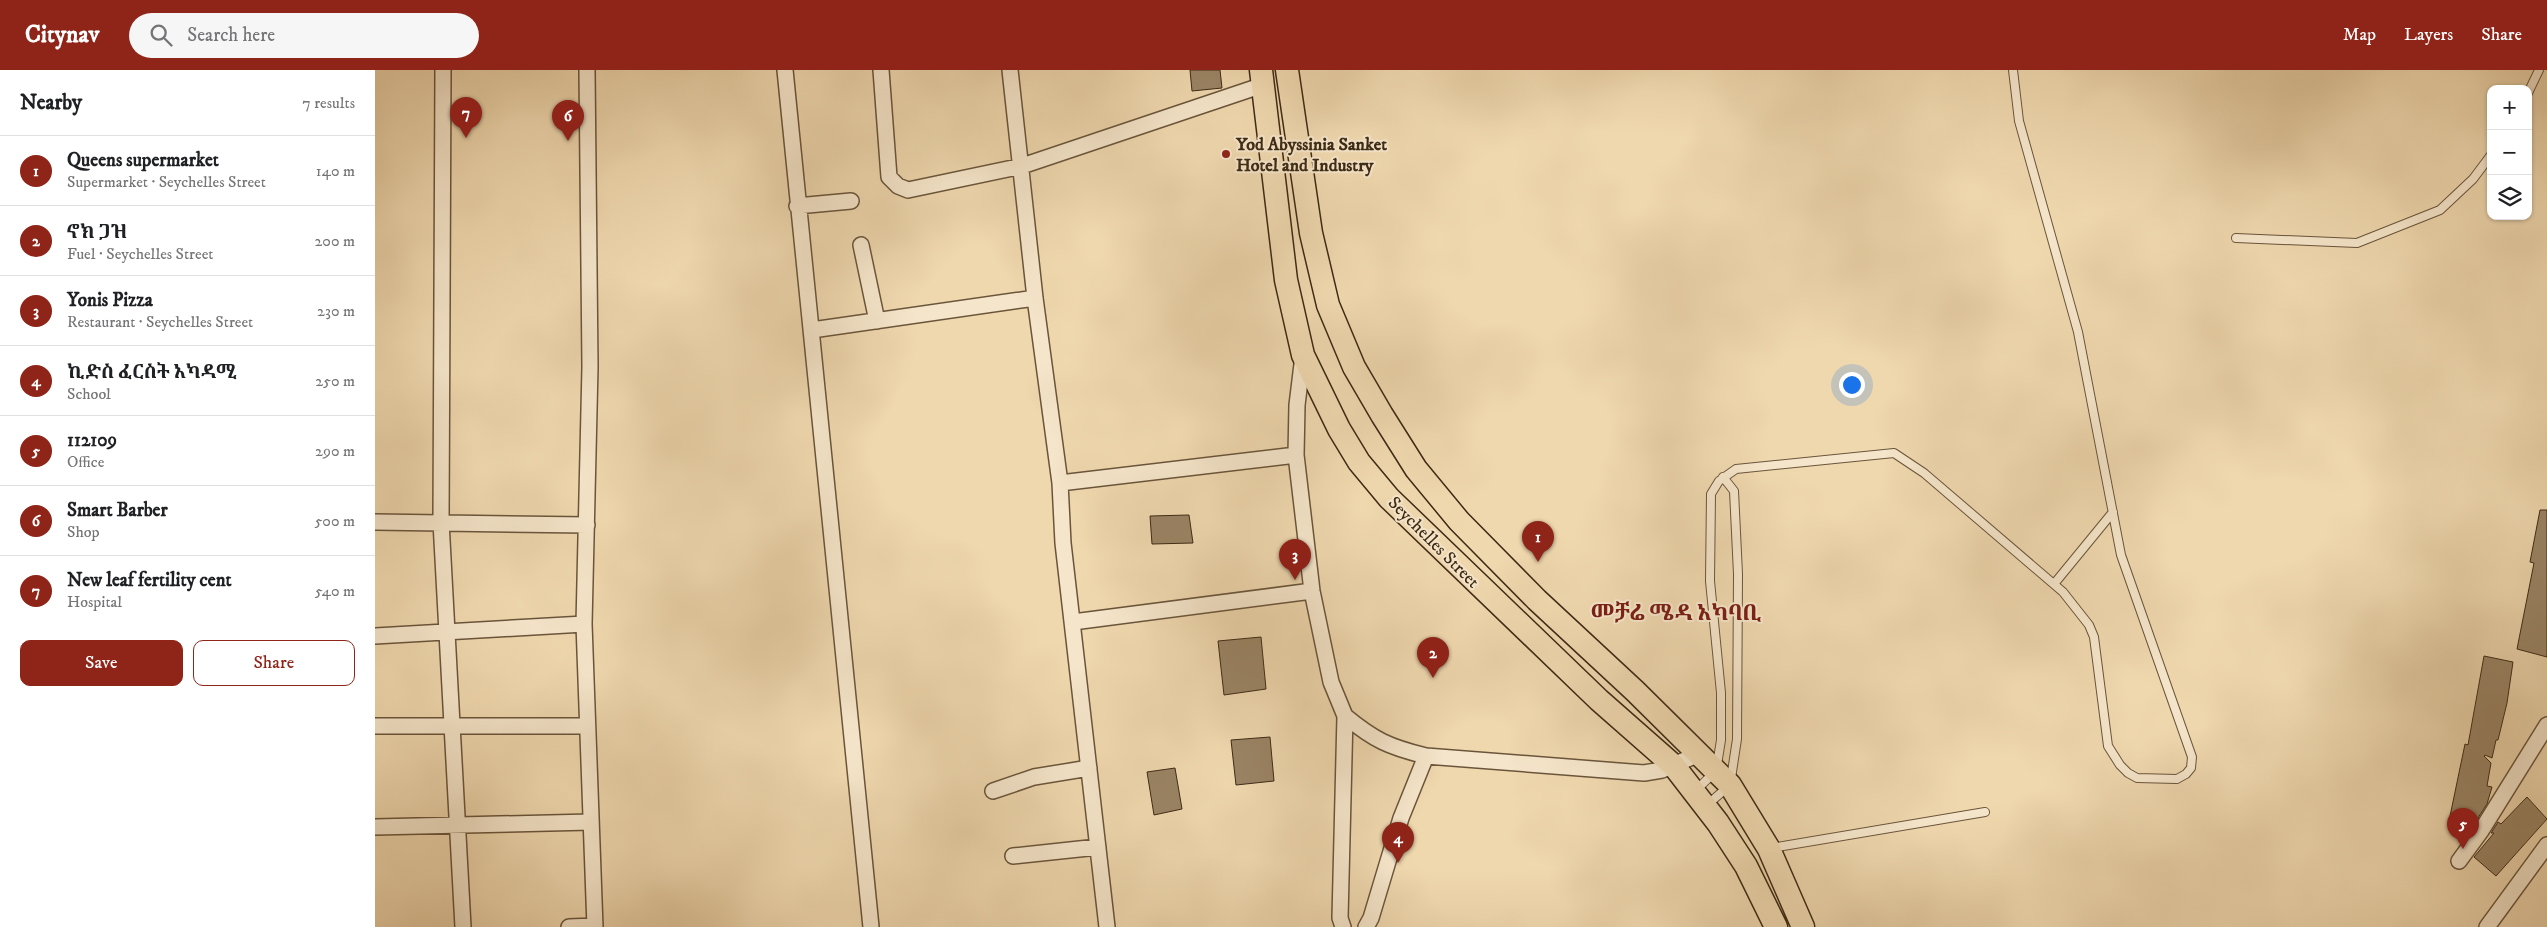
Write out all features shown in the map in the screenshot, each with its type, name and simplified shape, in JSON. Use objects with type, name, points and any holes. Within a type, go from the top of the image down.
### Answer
[{"type":"main road","name":"Seychelles Street","points":[[1287,70],[1311,233],[1328,305],[1354,367],[1382,415],[1416,469],[1459,521],[1537,600],[1604,661],[1723,778],[1769,849],[1795,903],[1803,927]]},
{"type":"main road","name":"Seychelles Street","points":[[1262,78],[1286,280],[1303,355],[1339,429],[1359,462],[1389,498],[1599,700],[1674,766],[1700,799],[1746,866],[1776,927]]},
{"type":"street","points":[[443,70],[441,522],[463,927]]},
{"type":"street","points":[[569,927],[595,927],[584,624],[590,367],[587,70]]},
{"type":"street","points":[[785,70],[797,206],[812,330],[871,927]]},
{"type":"street","points":[[881,70],[889,177],[898,186],[908,190],[1022,166],[1262,78]]},
{"type":"street","points":[[1010,70],[1035,298],[1060,483],[1063,543],[1107,927]]},
{"type":"street","points":[[797,206],[851,201]]},
{"type":"street","points":[[861,245],[877,321]]},
{"type":"street","points":[[812,330],[1035,298]]},
{"type":"street","points":[[1303,355],[1297,405],[1296,455],[1312,591],[1331,682],[1345,716],[1340,918],[1343,927]]},
{"type":"street","points":[[1060,483],[1296,455]]},
{"type":"street","points":[[375,522],[587,525]]},
{"type":"street","points":[[1073,622],[1312,591]]},
{"type":"street","points":[[375,636],[584,624]]},
{"type":"street","points":[[1345,716],[1370,736],[1392,748],[1426,756],[1643,773],[1674,766],[1699,754]]},
{"type":"street","points":[[375,726],[452,724],[587,726]]},
{"type":"street","points":[[2459,862],[2481,831],[2547,725]]},
{"type":"street","points":[[1366,927],[1371,918],[1401,818],[1426,756]]},
{"type":"street","points":[[993,791],[1034,777],[1089,768]]},
{"type":"street","points":[[375,827],[591,822]]},
{"type":"street","points":[[2487,927],[2547,845]]},
{"type":"street","points":[[1013,856],[1098,847]]},
{"type":"lane","points":[[1723,778],[1721,693],[1710,581],[1709,536],[1711,494],[1714,486],[1723,477],[1736,469],[1894,453],[1925,473],[2054,584],[2079,610],[2094,637],[2108,746],[2120,765],[2137,778],[2177,779],[2186,774],[2191,768],[2192,757],[2121,555],[2078,332],[2019,121],[2013,70]]},
{"type":"lane","points":[[2532,85],[2539,70]]},
{"type":"lane","points":[[2236,238],[2357,243],[2440,210],[2473,179],[2487,160]]},
{"type":"lane","points":[[1700,799],[1723,778],[1737,739],[1738,574],[1734,491],[1723,477]]},
{"type":"lane","points":[[2054,584],[2113,512]]},
{"type":"lane","points":[[1700,799],[1723,778]]},
{"type":"lane","points":[[1769,849],[1985,812]]},
{"type":"building","points":[[1190,70],[1220,70],[1222,88],[1192,91]]},
{"type":"building","points":[[2540,510],[2547,510],[2547,657],[2517,649],[2534,563],[2530,562]]},
{"type":"building","points":[[1189,515],[1193,543],[1152,544],[1150,516]]},
{"type":"building","points":[[1261,637],[1266,689],[1224,695],[1218,641]]},
{"type":"building","points":[[2484,656],[2513,662],[2507,703],[2498,740],[2496,740],[2492,758],[2484,756],[2491,763],[2487,786],[2492,787],[2487,804],[2472,827],[2449,821],[2465,744],[2468,745]]},
{"type":"building","points":[[1270,737],[1274,781],[1236,785],[1231,740]]},
{"type":"building","points":[[1175,768],[1182,809],[1154,815],[1147,772]]},
{"type":"building","points":[[2527,797],[2547,819],[2496,876],[2474,857],[2494,833],[2491,833],[2498,822],[2501,824]]},
{"type":"place","name":"New leaf fertility cent","points":[[466,138]]},
{"type":"place","name":"Smart Barber","points":[[568,141]]},
{"type":"place","name":"Yod Abyssinia Sanket Hotel and Industry","points":[[1226,154]]},
{"type":"place","name":"Queens supermarket","points":[[1538,562]]},
{"type":"place","name":"Yonis Pizza","points":[[1295,580]]},
{"type":"place","name":"ኖክ ጋዝ","points":[[1433,678]]},
{"type":"place","name":"112109","points":[[2463,849]]},
{"type":"place","name":"ኪድስ ፈርስት አካዳሚ","points":[[1398,863]]},
{"type":"district","name":"መቻሬ ሜዳ አካባቢ","points":[[1676,612]]}]
